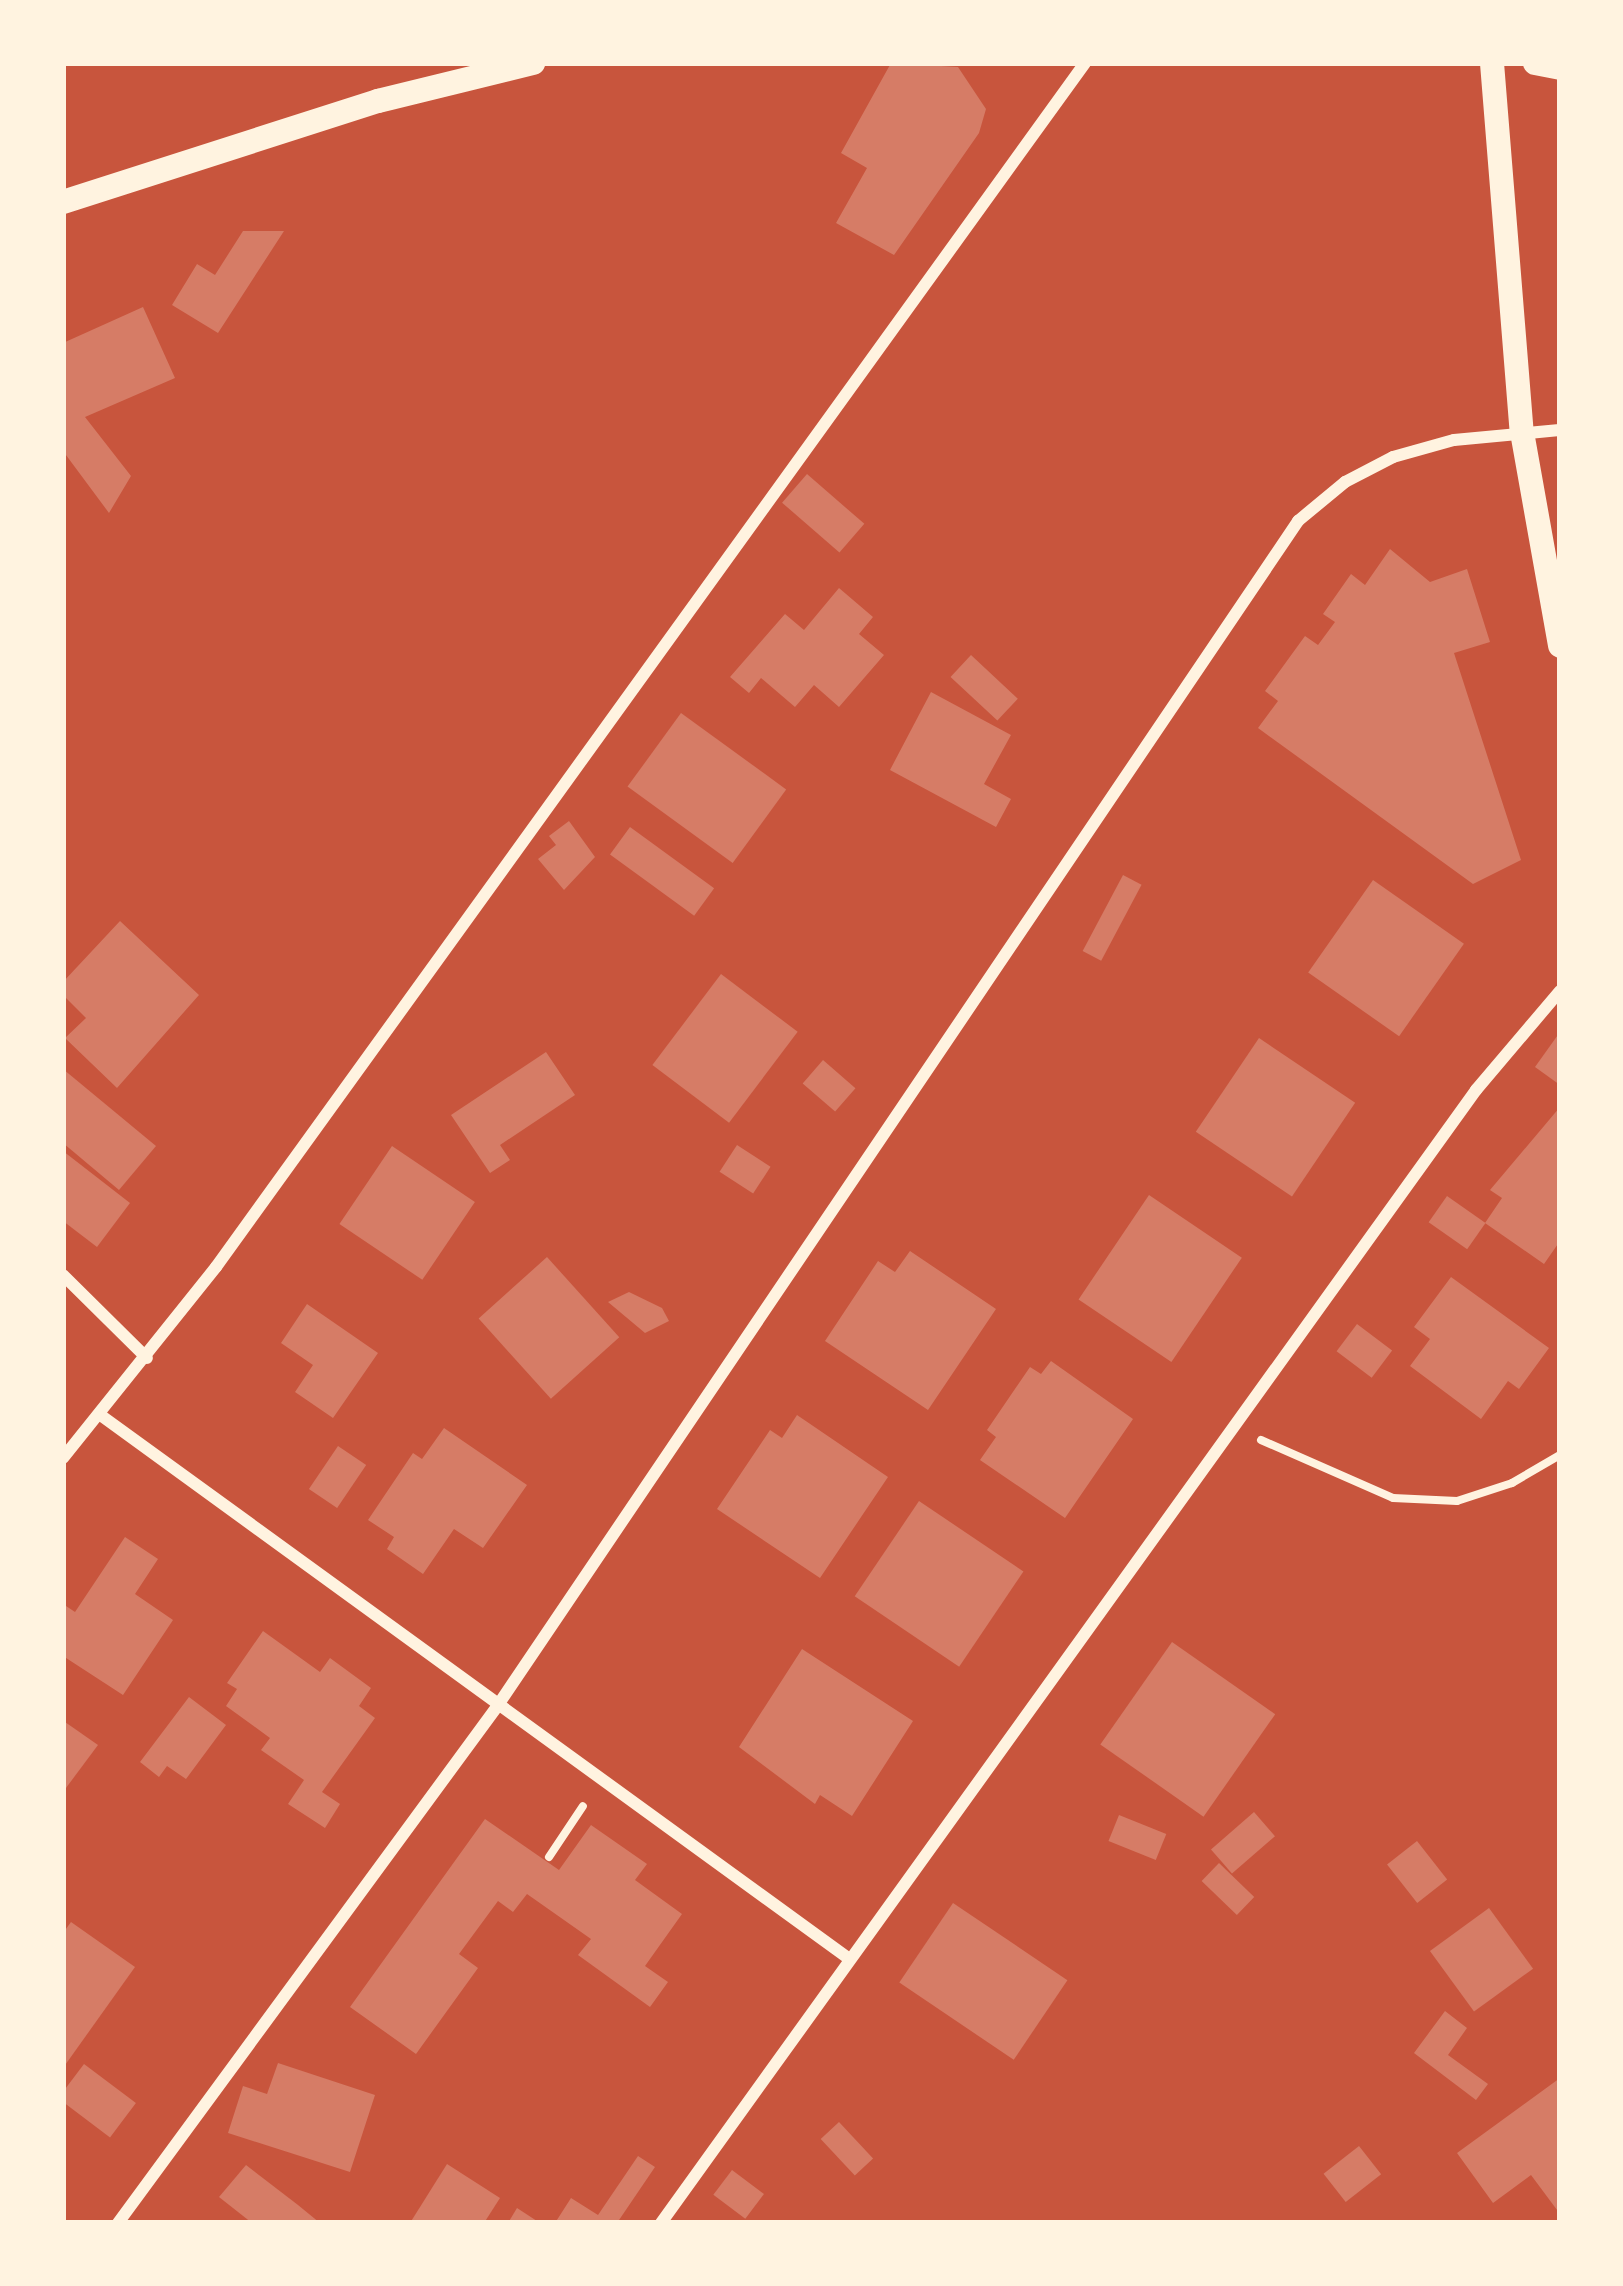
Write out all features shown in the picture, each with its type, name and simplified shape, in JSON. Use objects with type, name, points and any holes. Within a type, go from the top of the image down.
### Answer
[{"type":"main road","points":[[63,202],[378,101],[533,63]]},
{"type":"main road","points":[[1492,63],[1522,432],[1560,646]]},
{"type":"main road","points":[[1535,63],[1560,68]]},
{"type":"street","points":[[63,1458],[147,1358],[1085,63]]},
{"type":"street","points":[[118,2223],[496,1708],[1298,521],[1345,482],[1393,458],[1522,432],[1560,430]]},
{"type":"street","points":[[661,2223],[1476,1090],[1560,991]]},
{"type":"street","points":[[63,1275],[147,1358]]},
{"type":"street","points":[[100,1414],[496,1708],[848,1958]]},
{"type":"path","points":[[1234,1424],[1303,1464],[1393,1498],[1457,1501],[1512,1483],[1560,1455]]},
{"type":"path","points":[[548,1857],[602,1780]]},
{"type":"building","points":[[891,63],[958,67],[986,109],[979,133],[894,255],[836,223],[867,168],[841,153]]},
{"type":"building","points":[[243,231],[284,231],[218,333],[172,305],[197,264],[215,275]]},
{"type":"building","points":[[143,307],[175,378],[85,417],[131,476],[109,513],[63,451],[63,343]]},
{"type":"building","points":[[807,474],[864,524],[839,553],[782,503]]},
{"type":"building","points":[[1390,549],[1430,582],[1467,569],[1490,642],[1454,653],[1521,860],[1473,884],[1258,728],[1278,701],[1265,691],[1305,636],[1318,645],[1335,622],[1323,614],[1351,574],[1365,585]]},
{"type":"building","points":[[839,588],[873,617],[859,634],[884,655],[839,707],[814,685],[795,707],[761,678],[749,693],[730,677],[785,614],[804,630]]},
{"type":"building","points":[[971,655],[1018,699],[997,721],[951,677]]},
{"type":"building","points":[[931,692],[1011,735],[984,784],[1011,799],[996,827],[890,770]]},
{"type":"building","points":[[681,713],[786,789],[733,863],[628,787]]},
{"type":"building","points":[[569,821],[595,857],[564,890],[538,859],[556,845],[549,836]]},
{"type":"building","points":[[630,827],[714,888],[694,916],[610,855]]},
{"type":"building","points":[[1123,875],[1142,885],[1101,961],[1083,951]]},
{"type":"building","points":[[1373,880],[1464,944],[1399,1036],[1308,973]]},
{"type":"building","points":[[120,921],[199,995],[117,1088],[65,1038],[86,1018],[63,995],[63,982]]},
{"type":"building","points":[[721,974],[798,1032],[729,1123],[652,1065]]},
{"type":"building","points":[[1560,1032],[1560,1085],[1535,1067]]},
{"type":"building","points":[[1259,1038],[1355,1103],[1292,1197],[1196,1132]]},
{"type":"building","points":[[546,1052],[575,1095],[500,1145],[510,1160],[490,1173],[451,1115]]},
{"type":"building","points":[[823,1060],[855,1088],[835,1112],[803,1083]]},
{"type":"building","points":[[63,1069],[156,1146],[119,1190],[63,1143]]},
{"type":"building","points":[[1560,1107],[1560,1241],[1544,1264],[1485,1223],[1502,1198],[1490,1190]]},
{"type":"building","points":[[737,1145],[771,1167],[753,1194],[720,1172]]},
{"type":"building","points":[[392,1146],[475,1202],[422,1280],[339,1224]]},
{"type":"building","points":[[63,1151],[130,1203],[97,1247],[63,1221]]},
{"type":"building","points":[[1149,1195],[1242,1258],[1171,1362],[1079,1299]]},
{"type":"building","points":[[1447,1196],[1486,1223],[1467,1249],[1429,1222]]},
{"type":"building","points":[[910,1251],[996,1309],[928,1410],[825,1341],[878,1261],[895,1272]]},
{"type":"building","points":[[547,1257],[619,1337],[551,1399],[479,1319]]},
{"type":"building","points":[[1451,1277],[1549,1348],[1519,1389],[1508,1381],[1481,1419],[1410,1366],[1430,1339],[1414,1327]]},
{"type":"building","points":[[629,1292],[662,1308],[669,1321],[645,1333],[608,1302]]},
{"type":"building","points":[[307,1304],[378,1353],[333,1418],[295,1392],[313,1365],[281,1343]]},
{"type":"building","points":[[1357,1324],[1392,1350],[1372,1378],[1337,1351]]},
{"type":"building","points":[[1051,1361],[1133,1419],[1065,1518],[980,1460],[996,1437],[987,1430],[1030,1367],[1041,1374]]},
{"type":"building","points":[[797,1415],[888,1477],[820,1578],[717,1509],[770,1430],[782,1438]]},
{"type":"building","points":[[444,1428],[527,1485],[483,1548],[454,1529],[423,1574],[387,1549],[394,1537],[368,1520],[413,1453],[422,1459]]},
{"type":"building","points":[[338,1446],[366,1465],[337,1508],[309,1489]]},
{"type":"building","points":[[919,1501],[1023,1571],[959,1667],[855,1596]]},
{"type":"building","points":[[125,1537],[158,1559],[135,1594],[173,1620],[123,1695],[63,1656],[63,1604],[75,1612]]},
{"type":"building","points":[[263,1631],[320,1672],[330,1658],[371,1688],[359,1706],[375,1718],[322,1792],[340,1804],[325,1828],[288,1804],[304,1780],[261,1750],[270,1738],[226,1706],[237,1689],[227,1683]]},
{"type":"building","points":[[1172,1642],[1275,1714],[1204,1817],[1100,1744]]},
{"type":"building","points":[[802,1649],[913,1721],[852,1816],[820,1795],[815,1804],[739,1747]]},
{"type":"building","points":[[189,1697],[226,1725],[186,1779],[167,1766],[159,1777],[140,1762]]},
{"type":"building","points":[[63,1725],[98,1745],[63,1792]]},
{"type":"building","points":[[1254,1812],[1275,1836],[1232,1874],[1211,1849]]},
{"type":"building","points":[[1119,1815],[1166,1834],[1156,1860],[1109,1841]]},
{"type":"building","points":[[485,1819],[559,1870],[591,1825],[647,1864],[635,1880],[682,1914],[645,1966],[668,1982],[650,2007],[578,1955],[591,1939],[527,1894],[513,1912],[498,1901],[459,1954],[478,1968],[416,2054],[350,2007]]},
{"type":"building","points":[[1417,1841],[1447,1880],[1417,1903],[1387,1864]]},
{"type":"building","points":[[1219,1863],[1254,1897],[1237,1915],[1202,1881]]},
{"type":"building","points":[[953,1903],[1067,1980],[1014,2060],[899,1983]]},
{"type":"building","points":[[1489,1908],[1533,1969],[1474,2012],[1430,1951]]},
{"type":"building","points":[[71,1922],[135,1967],[63,2068],[63,1933]]},
{"type":"building","points":[[1445,2011],[1467,2028],[1448,2055],[1488,2084],[1476,2100],[1414,2053]]},
{"type":"building","points":[[278,2063],[375,2095],[350,2172],[228,2133],[243,2086],[267,2094]]},
{"type":"building","points":[[84,2064],[136,2103],[110,2137],[63,2102],[63,2092]]},
{"type":"building","points":[[1560,2078],[1560,2214],[1531,2175],[1493,2203],[1457,2153]]},
{"type":"building","points":[[839,2122],[873,2159],[855,2176],[821,2139]]},
{"type":"building","points":[[1359,2146],[1381,2174],[1346,2202],[1324,2174]]},
{"type":"building","points":[[638,2156],[655,2167],[617,2223],[555,2223],[571,2198],[598,2215]]},
{"type":"building","points":[[447,2164],[500,2198],[484,2223],[410,2223]]},
{"type":"building","points":[[246,2165],[320,2223],[252,2223],[219,2197]]},
{"type":"building","points":[[732,2170],[764,2194],[745,2219],[713,2195]]},
{"type":"building","points":[[517,2208],[540,2223],[508,2223]]}]
